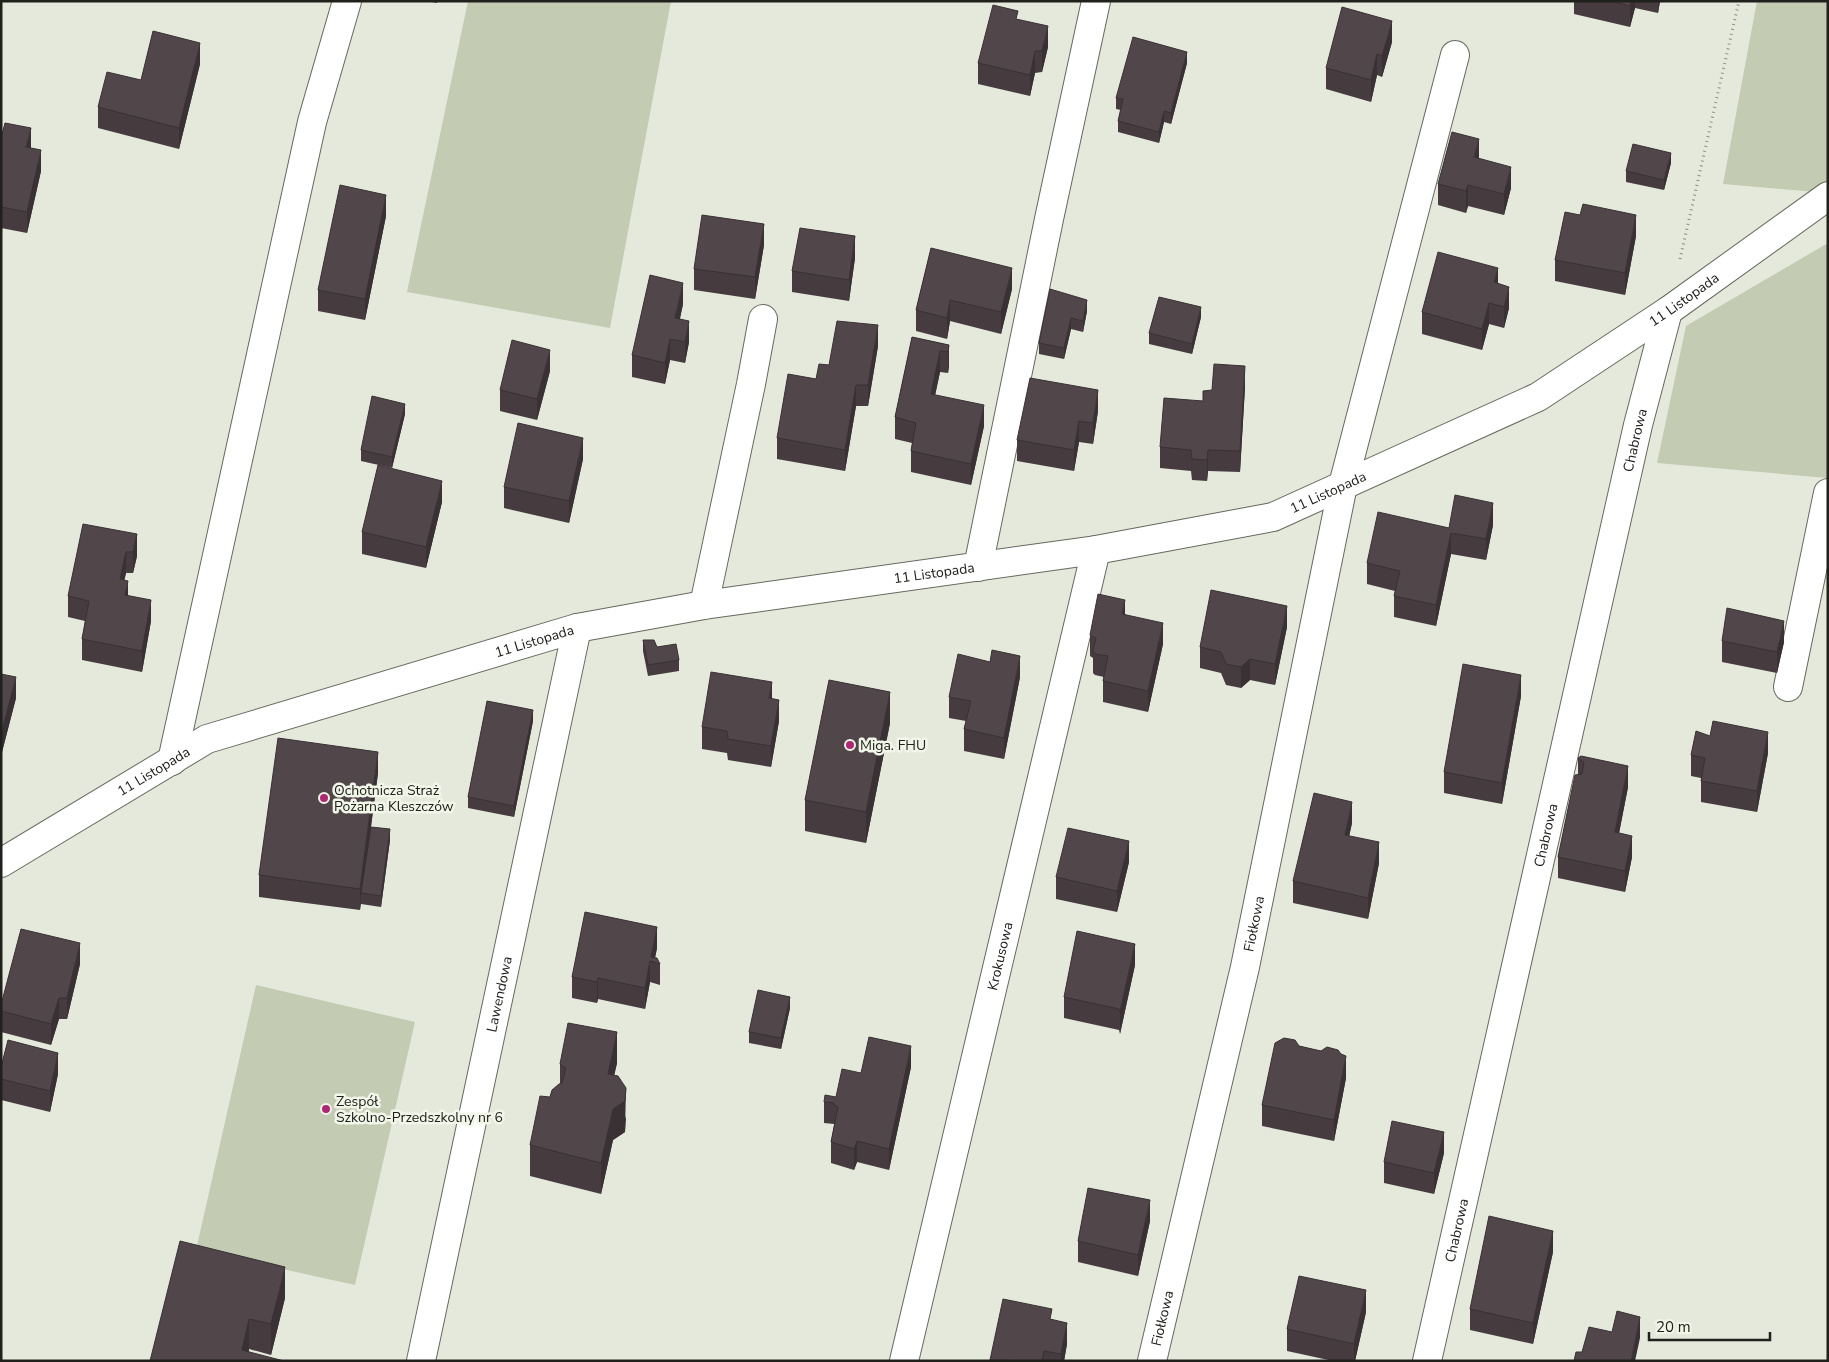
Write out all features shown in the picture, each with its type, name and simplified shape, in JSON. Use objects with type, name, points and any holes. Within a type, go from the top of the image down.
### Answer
[{"type":"street","points":[[172,761],[310,132],[347,1]]},
{"type":"street","points":[[978,567],[1049,219],[1096,1]]},
{"type":"street","name":"Fiołkowa","points":[[1152,1361],[1245,966],[1343,485],[1455,55]]},
{"type":"street","name":"11 Listopada","points":[[1,863],[207,739],[577,628],[704,605],[1096,550],[1273,516],[1538,397],[1668,311],[1828,196]]},
{"type":"street","name":"Chabrowa","points":[[1427,1361],[1636,435],[1668,311]]},
{"type":"street","points":[[704,605],[763,320]]},
{"type":"street","points":[[1788,687],[1828,493]]},
{"type":"street","name":"Krokusowa","points":[[904,1361],[1096,550]]},
{"type":"street","name":"Lawendowa","points":[[421,1361],[577,628]]},
{"type":"path","points":[[1668,311],[1739,1]]},
{"type":"green space","points":[[468,1],[671,1],[610,328],[407,292]]},
{"type":"green space","points":[[1757,1],[1828,1],[1828,193],[1723,184]]},
{"type":"green space","points":[[1828,243],[1827,478],[1657,463],[1686,326]]},
{"type":"green space","points":[[256,985],[415,1022],[355,1285],[196,1250]]},
{"type":"building","points":[[1610,1],[1631,1],[1630,6]]},
{"type":"building","points":[[993,5],[1018,11],[1016,19],[1048,26],[1042,51],[1035,51],[1030,75],[978,63]]},
{"type":"building","points":[[1342,7],[1392,21],[1382,56],[1377,54],[1371,80],[1326,68]]},
{"type":"building","points":[[153,31],[200,43],[179,128],[98,107],[107,72],[141,80]]},
{"type":"building","points":[[1133,37],[1187,52],[1171,113],[1164,111],[1159,132],[1118,121],[1123,99],[1116,98]]},
{"type":"building","points":[[5,123],[31,128],[26,147],[41,150],[27,212],[1,207],[1,138]]},
{"type":"building","points":[[1452,132],[1479,139],[1474,157],[1511,167],[1504,194],[1468,185],[1466,191],[1438,184]]},
{"type":"building","points":[[1633,144],[1671,153],[1664,180],[1626,171]]},
{"type":"building","points":[[340,185],[386,195],[365,299],[318,290]]},
{"type":"building","points":[[1583,204],[1636,215],[1625,273],[1555,260],[1565,212],[1580,215]]},
{"type":"building","points":[[702,215],[764,224],[755,277],[694,269]]},
{"type":"building","points":[[800,228],[855,236],[849,280],[792,271]]},
{"type":"building","points":[[931,248],[1012,268],[1001,312],[950,300],[947,318],[916,310]]},
{"type":"building","points":[[1438,252],[1498,268],[1494,282],[1509,287],[1504,307],[1489,303],[1482,329],[1422,312]]},
{"type":"building","points":[[650,275],[683,283],[675,318],[689,321],[685,342],[670,339],[665,363],[632,355]]},
{"type":"building","points":[[1050,289],[1087,300],[1083,321],[1071,318],[1064,348],[1039,343]]},
{"type":"building","points":[[1159,297],[1201,307],[1192,344],[1149,333]]},
{"type":"building","points":[[837,321],[878,325],[868,385],[856,385],[845,450],[777,438],[788,374],[816,379],[819,364],[829,365]]},
{"type":"building","points":[[912,337],[949,345],[948,352],[940,351],[931,394],[984,405],[971,464],[911,451],[916,423],[895,417]]},
{"type":"building","points":[[512,340],[550,350],[537,399],[500,390]]},
{"type":"building","points":[[1214,364],[1245,366],[1240,451],[1208,450],[1207,460],[1192,459],[1191,450],[1160,447],[1164,398],[1203,401],[1203,391],[1212,390]]},
{"type":"building","points":[[1030,378],[1098,390],[1093,423],[1079,421],[1074,450],[1017,440]]},
{"type":"building","points":[[372,396],[405,404],[392,457],[361,450]]},
{"type":"building","points":[[518,423],[583,438],[569,501],[504,487]]},
{"type":"building","points":[[378,465],[442,481],[426,547],[362,532]]},
{"type":"building","points":[[1455,495],[1493,503],[1486,539],[1451,533],[1436,605],[1394,596],[1400,571],[1367,563],[1378,512],[1449,528]]},
{"type":"building","points":[[83,524],[137,534],[133,552],[126,552],[120,579],[128,581],[125,595],[151,600],[142,651],[82,639],[89,601],[68,596]]},
{"type":"building","points":[[1211,590],[1287,606],[1275,664],[1250,659],[1241,667],[1226,664],[1221,652],[1200,647]]},
{"type":"building","points":[[1098,594],[1125,600],[1122,614],[1163,623],[1148,691],[1103,681],[1108,656],[1095,654],[1093,651],[1096,638],[1090,635]]},
{"type":"building","points":[[1727,608],[1784,621],[1777,652],[1722,641]]},
{"type":"building","points":[[643,640],[654,640],[657,647],[676,644],[679,660],[648,665]]},
{"type":"building","points":[[992,650],[1020,656],[1004,738],[964,729],[971,701],[949,697],[958,654],[990,662]]},
{"type":"building","points":[[1463,664],[1521,675],[1502,783],[1444,772]]},
{"type":"building","points":[[711,672],[772,682],[769,698],[779,700],[771,746],[728,739],[727,731],[702,727]]},
{"type":"building","points":[[1,674],[16,677],[2,731],[1,731]]},
{"type":"building","points":[[829,680],[890,692],[866,812],[805,800]]},
{"type":"building","points":[[487,701],[533,710],[514,806],[468,797]]},
{"type":"building","points":[[1713,721],[1768,732],[1757,791],[1701,781],[1705,758],[1691,755],[1696,731],[1710,736]]},
{"type":"building","points":[[278,738],[378,752],[360,889],[259,875]]},
{"type":"building","points":[[1581,756],[1628,766],[1615,832],[1632,836],[1625,871],[1558,857],[1575,775],[1582,774],[1584,762],[1578,758]]},
{"type":"building","points":[[1314,793],[1352,802],[1345,835],[1379,842],[1368,898],[1293,881]]},
{"type":"building","points":[[371,827],[390,829],[381,896],[361,893]]},
{"type":"building","points":[[1068,828],[1129,841],[1117,891],[1056,877]]},
{"type":"building","points":[[585,912],[657,927],[651,957],[657,958],[660,964],[650,961],[645,988],[598,978],[597,982],[572,977]]},
{"type":"building","points":[[21,929],[80,943],[67,998],[59,998],[51,1024],[1,1011]]},
{"type":"building","points":[[1077,931],[1135,944],[1120,1012],[1119,1009],[1064,997]]},
{"type":"building","points":[[758,990],[790,997],[781,1038],[749,1032]]},
{"type":"building","points":[[568,1023],[617,1032],[608,1074],[618,1076],[626,1088],[625,1101],[613,1109],[601,1163],[530,1145],[540,1096],[550,1097],[552,1090],[562,1083],[566,1068],[560,1064]]},
{"type":"building","points":[[869,1037],[911,1046],[889,1149],[857,1141],[854,1149],[831,1142],[838,1107],[834,1103],[824,1102],[825,1095],[836,1097],[842,1069],[861,1073]]},
{"type":"building","points":[[1284,1038],[1295,1040],[1299,1046],[1321,1051],[1327,1047],[1338,1050],[1346,1056],[1334,1120],[1262,1105],[1275,1043]]},
{"type":"building","points":[[8,1040],[58,1053],[50,1091],[1,1079],[1,1067]]},
{"type":"building","points":[[1392,1121],[1444,1132],[1434,1173],[1384,1162]]},
{"type":"building","points":[[1088,1188],[1150,1200],[1138,1255],[1078,1241]]},
{"type":"building","points":[[1489,1216],[1553,1231],[1533,1323],[1470,1309]]},
{"type":"building","points":[[180,1241],[285,1267],[271,1324],[249,1319],[242,1350],[284,1361],[150,1361]]},
{"type":"building","points":[[1299,1276],[1366,1290],[1354,1344],[1287,1329]]},
{"type":"building","points":[[1003,1299],[1052,1309],[1050,1319],[1067,1323],[1061,1354],[1044,1351],[1042,1361],[990,1360]]},
{"type":"building","points":[[1617,1311],[1640,1317],[1631,1361],[1574,1361],[1576,1352],[1582,1352],[1589,1327],[1612,1332]]},
{"type":"place","name":"Miga. FHU","points":[[850,745]]},
{"type":"place","name":"Ochotnicza Straż Pożarna Kleszczów","points":[[324,798]]},
{"type":"place","name":"Zespół Szkolno-Przedszkolny nr 6","points":[[326,1109]]}]
